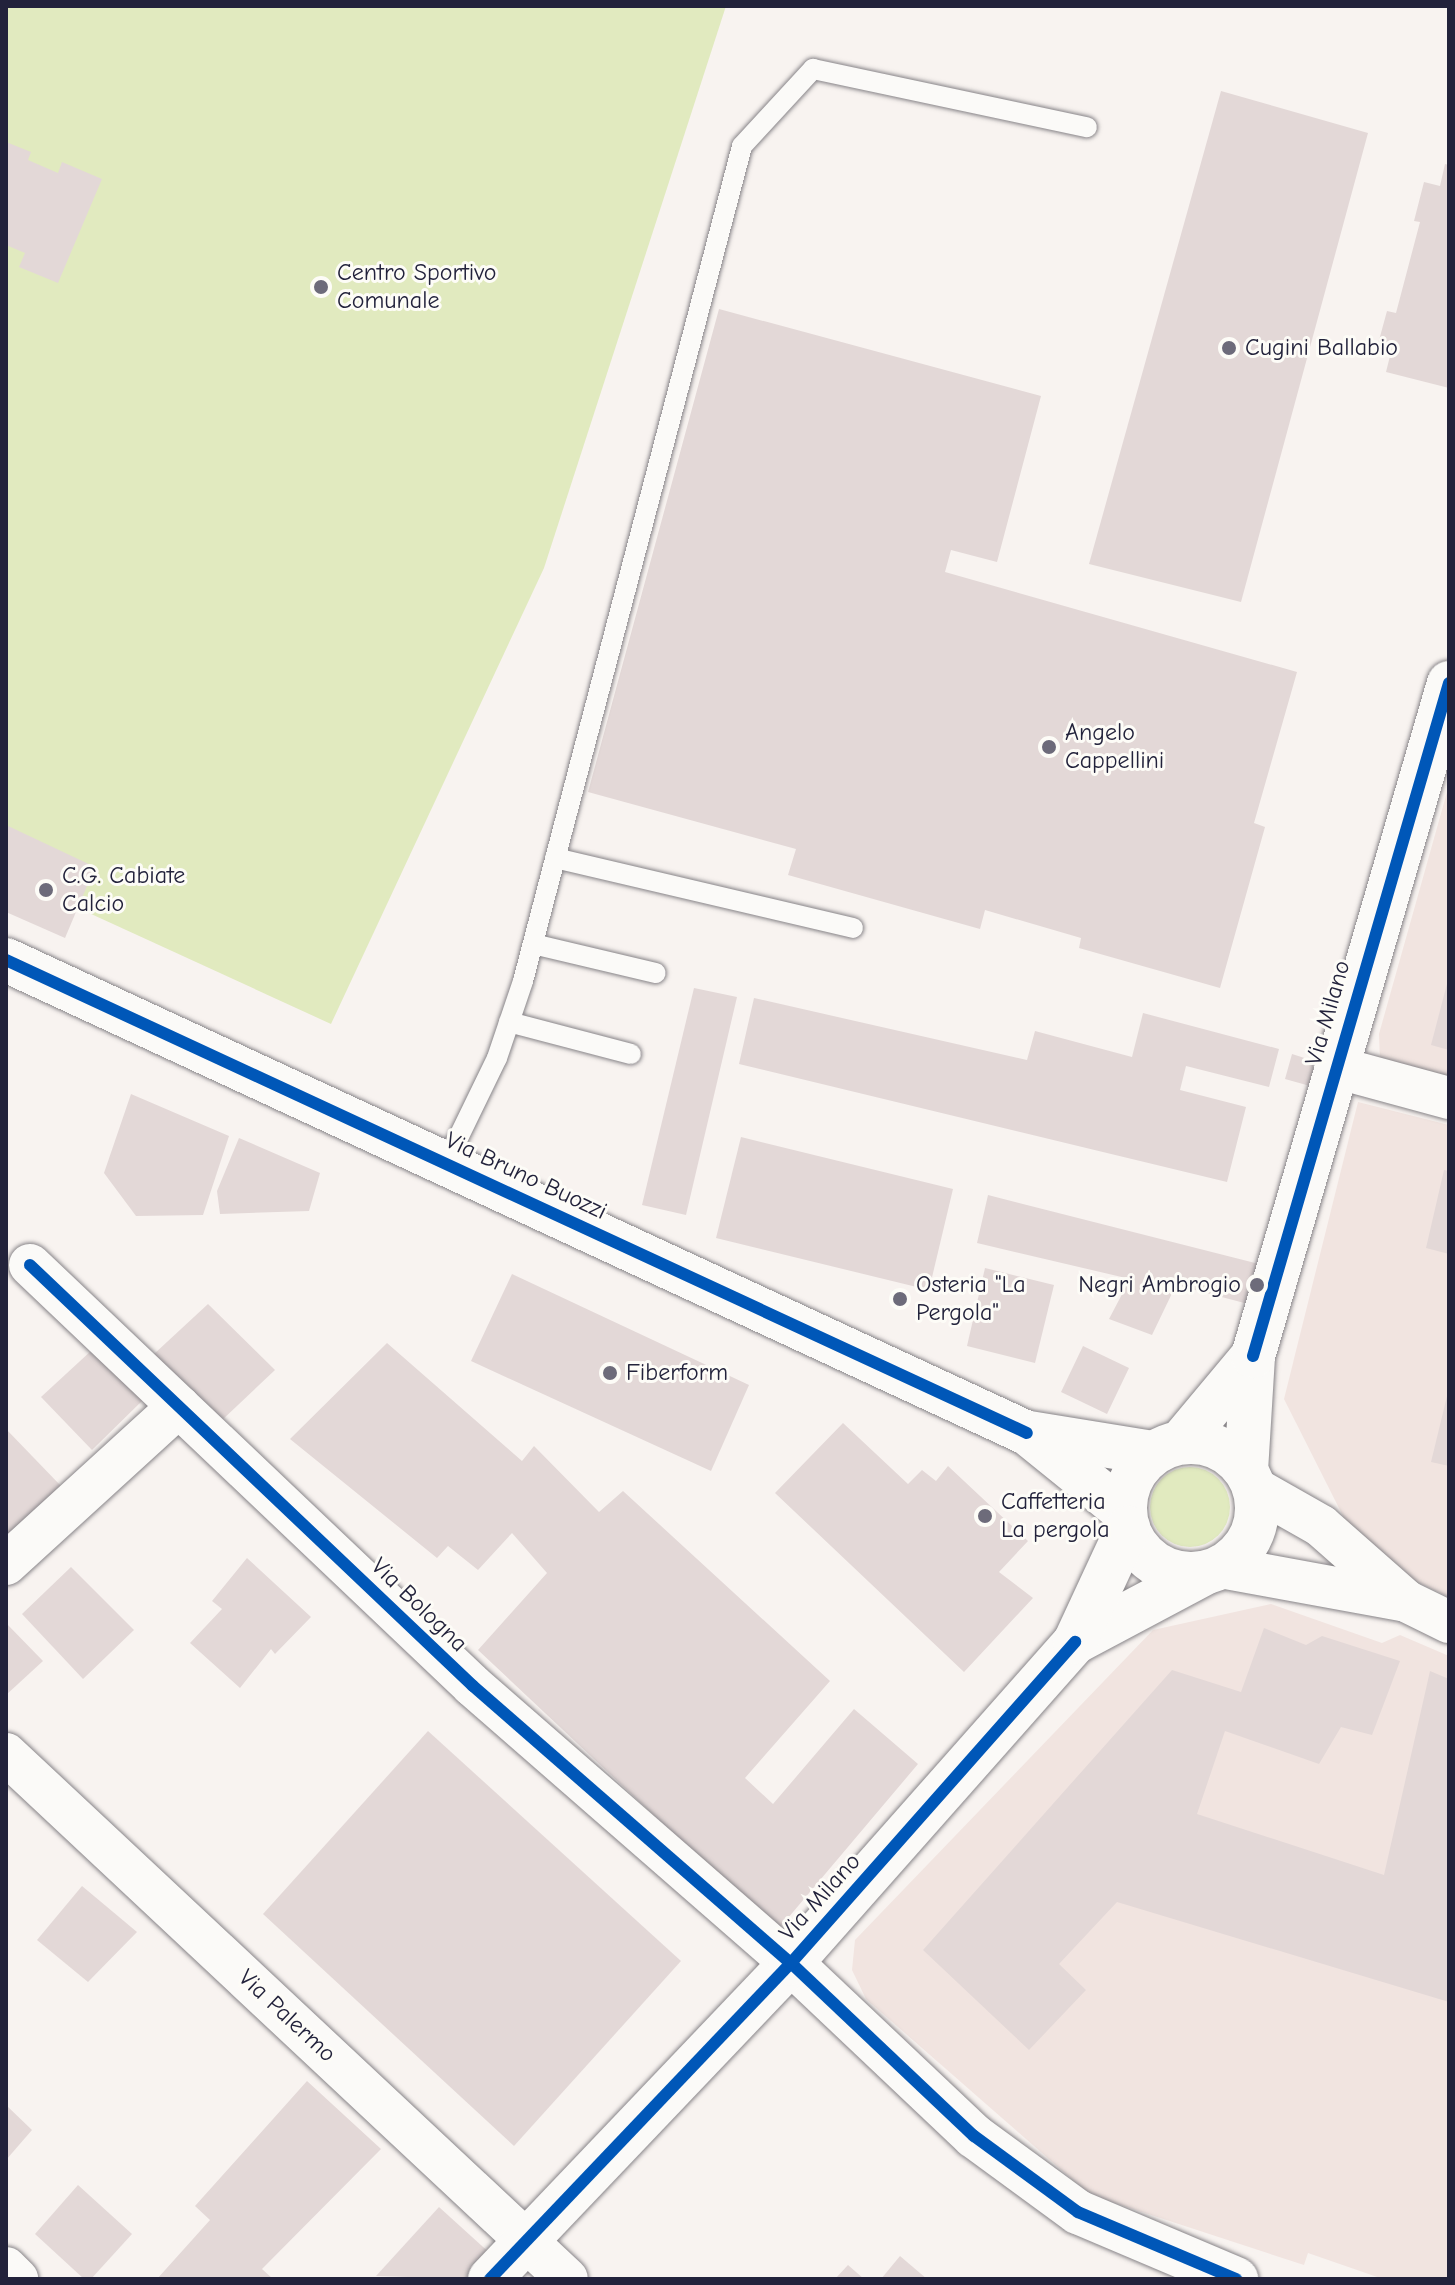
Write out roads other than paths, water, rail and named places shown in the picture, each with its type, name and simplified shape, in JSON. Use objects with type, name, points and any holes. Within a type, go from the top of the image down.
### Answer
[{"type":"street","name":"Via Milano","points":[[1251,1480],[1253,1356],[1449,683]]},
{"type":"street","name":"Via Bruno Buozzi","points":[[6,960],[1027,1433],[1126,1520]]},
{"type":"street","points":[[1335,1067],[1449,1098]]},
{"type":"street","name":"Via Bologna","points":[[18,1260],[179,1406],[473,1686],[791,1963]]},
{"type":"street","name":"Via Milano","points":[[1166,1448],[1253,1356]]},
{"type":"street","points":[[6,1564],[179,1406]]},
{"type":"street","name":"Via Bruno Buozzi","points":[[1027,1433],[1166,1448]]},
{"type":"street","points":[[1406,1601],[1213,1570],[1176,1572],[1149,1560],[1126,1520],[1127,1490],[1166,1448],[1218,1447],[1251,1480],[1321,1526],[1406,1601],[1449,1622]]},
{"type":"street","points":[[1213,1570],[1252,1534],[1251,1480]]},
{"type":"street","name":"Via Milano","points":[[490,2279],[791,1963],[1075,1642],[1126,1520]]},
{"type":"street","name":"Via Milano","points":[[1075,1642],[1213,1570]]},
{"type":"street","name":"Via Palermo","points":[[6,1754],[567,2279]]},
{"type":"street","points":[[791,1963],[974,2136],[1078,2212],[1236,2279]]},
{"type":"street","points":[[6,2268],[17,2279]]},
{"type":"lane","points":[[446,1163],[509,1022],[533,944],[742,146],[813,69],[1087,127]]},
{"type":"lane","points":[[555,858],[853,928]]},
{"type":"lane","points":[[533,944],[656,973]]},
{"type":"lane","points":[[509,1022],[631,1054]]},
{"type":"place","name":"Centro Sportivo Comunale","points":[[321,287]]},
{"type":"place","name":"Cugini Ballabio","points":[[1229,348]]},
{"type":"place","name":"Angelo Cappellini","points":[[1049,747]]},
{"type":"place","name":"C.G. Cabiate Calcio","points":[[46,890]]},
{"type":"place","name":"Negri Ambrogio","points":[[1257,1285]]},
{"type":"place","name":"Osteria \"La Pergola\"","points":[[900,1299]]},
{"type":"place","name":"Fiberform","points":[[610,1373]]},
{"type":"place","name":"Caffetteria La pergola","points":[[985,1516]]}]
